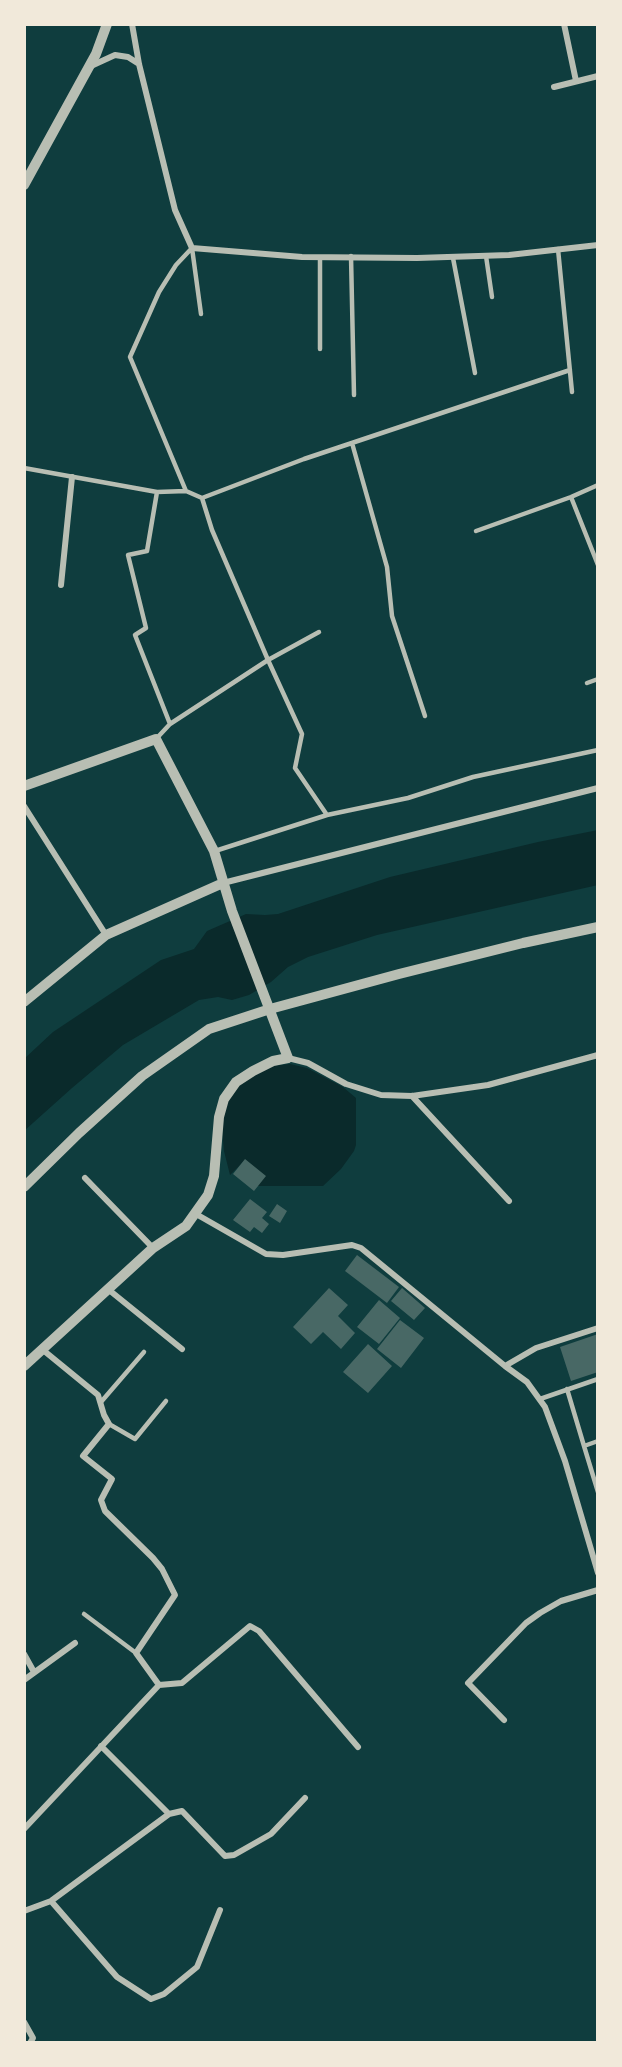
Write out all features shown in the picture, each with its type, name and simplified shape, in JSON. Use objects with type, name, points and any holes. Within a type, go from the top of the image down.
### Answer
[{"type":"street","points":[[24,185],[90,67],[106,24]]},
{"type":"street","points":[[132,24],[139,64],[175,210],[192,248],[320,258],[351,256],[453,258],[598,244]]},
{"type":"street","points":[[564,24],[576,81]]},
{"type":"street","points":[[90,67],[115,55],[128,57],[139,64]]},
{"type":"street","points":[[554,87],[598,76]]},
{"type":"street","points":[[61,585],[72,477]]},
{"type":"street","points":[[24,786],[156,739],[214,851],[232,911],[288,1058]]},
{"type":"street","points":[[24,1002],[106,935],[224,883],[598,788]]},
{"type":"street","points":[[24,806],[106,935]]},
{"type":"street","points":[[24,1187],[79,1132],[142,1076],[209,1029],[270,1010],[523,942],[598,927]]},
{"type":"street","points":[[24,1366],[153,1248],[186,1226],[196,1214],[208,1195],[214,1176],[219,1116],[224,1099],[236,1082],[253,1071],[273,1061],[288,1058],[308,1063],[346,1084],[381,1095],[412,1096],[488,1085],[598,1055]]},
{"type":"street","points":[[412,1096],[509,1201]]},
{"type":"street","points":[[85,1178],[153,1248]]},
{"type":"street","points":[[196,1214],[266,1254],[283,1255],[352,1245],[361,1248],[527,1382],[545,1407],[595,1553],[598,1573]]},
{"type":"street","points":[[109,1290],[182,1349]]},
{"type":"street","points":[[506,1366],[536,1348],[598,1328]]},
{"type":"street","points":[[43,1350],[98,1395],[109,1424],[83,1456],[112,1479],[101,1500],[105,1510],[153,1558],[162,1569],[175,1595],[136,1653],[159,1685]]},
{"type":"street","points":[[504,1720],[468,1683],[526,1623],[561,1601],[598,1590]]},
{"type":"street","points":[[24,1829],[159,1685],[182,1683],[250,1626],[259,1631],[358,1747]]},
{"type":"street","points":[[24,1680],[75,1643]]},
{"type":"street","points":[[24,1654],[34,1672]]},
{"type":"street","points":[[101,1746],[169,1814]]},
{"type":"street","points":[[24,1911],[51,1900],[169,1814],[182,1811],[225,1856],[234,1855],[271,1834],[305,1798]]},
{"type":"street","points":[[51,1900],[117,1977],[151,1999],[164,1994],[197,1967],[220,1910]]},
{"type":"street","points":[[24,2022],[33,2038],[30,2043]]},
{"type":"lane","points":[[192,248],[201,315]]},
{"type":"lane","points":[[186,491],[130,357],[159,292],[176,265],[192,248]]},
{"type":"lane","points":[[558,249],[572,392]]},
{"type":"lane","points":[[351,256],[354,395]]},
{"type":"lane","points":[[486,256],[492,297]]},
{"type":"lane","points":[[320,258],[320,349]]},
{"type":"lane","points":[[453,258],[475,373]]},
{"type":"lane","points":[[24,468],[157,492],[186,491],[202,498],[304,459],[570,370]]},
{"type":"lane","points":[[352,443],[387,567],[392,616],[425,716]]},
{"type":"lane","points":[[476,531],[598,485]]},
{"type":"lane","points":[[157,492],[147,551],[128,555],[146,628],[135,635],[170,724]]},
{"type":"lane","points":[[571,497],[598,565]]},
{"type":"lane","points":[[202,498],[212,530],[302,734],[295,768],[327,815]]},
{"type":"lane","points":[[156,739],[170,724],[268,660],[320,632]]},
{"type":"lane","points":[[587,683],[598,679]]},
{"type":"lane","points":[[214,851],[327,815],[408,798],[473,777],[598,750]]},
{"type":"lane","points":[[101,1402],[144,1352]]},
{"type":"lane","points":[[540,1400],[598,1379]]},
{"type":"lane","points":[[567,1389],[598,1492]]},
{"type":"lane","points":[[109,1424],[135,1439],[166,1401]]},
{"type":"lane","points":[[584,1446],[598,1441]]},
{"type":"lane","points":[[84,1614],[136,1653]]},
{"type":"water","points":[[598,830],[598,885],[377,935],[308,957],[288,967],[271,982],[249,995],[232,1000],[218,997],[199,1000],[123,1045],[24,1131],[24,1059],[53,1032],[161,960],[194,949],[207,931],[246,914],[278,914],[390,877]]},
{"type":"water","points":[[290,1064],[307,1068],[343,1087],[356,1098],[354,1151],[341,1169],[323,1186],[258,1186],[243,1162],[230,1175],[222,1129],[226,1099],[239,1084],[270,1066]]},
{"type":"building","points":[[245,1159],[266,1176],[254,1191],[233,1174]]},
{"type":"building","points":[[250,1199],[267,1212],[262,1218],[269,1224],[262,1233],[254,1227],[250,1232],[233,1220]]},
{"type":"building","points":[[277,1204],[287,1211],[280,1223],[269,1216]]},
{"type":"building","points":[[357,1255],[399,1287],[387,1303],[345,1271]]},
{"type":"building","points":[[329,1288],[348,1305],[338,1316],[355,1333],[341,1349],[323,1332],[311,1344],[293,1327]]},
{"type":"building","points":[[402,1288],[425,1308],[414,1320],[391,1301]]},
{"type":"building","points":[[379,1300],[400,1318],[379,1344],[357,1327]]},
{"type":"building","points":[[400,1320],[424,1338],[401,1368],[377,1349]]},
{"type":"building","points":[[598,1334],[598,1372],[571,1381],[560,1347]]},
{"type":"building","points":[[368,1344],[392,1366],[368,1393],[343,1372]]}]
